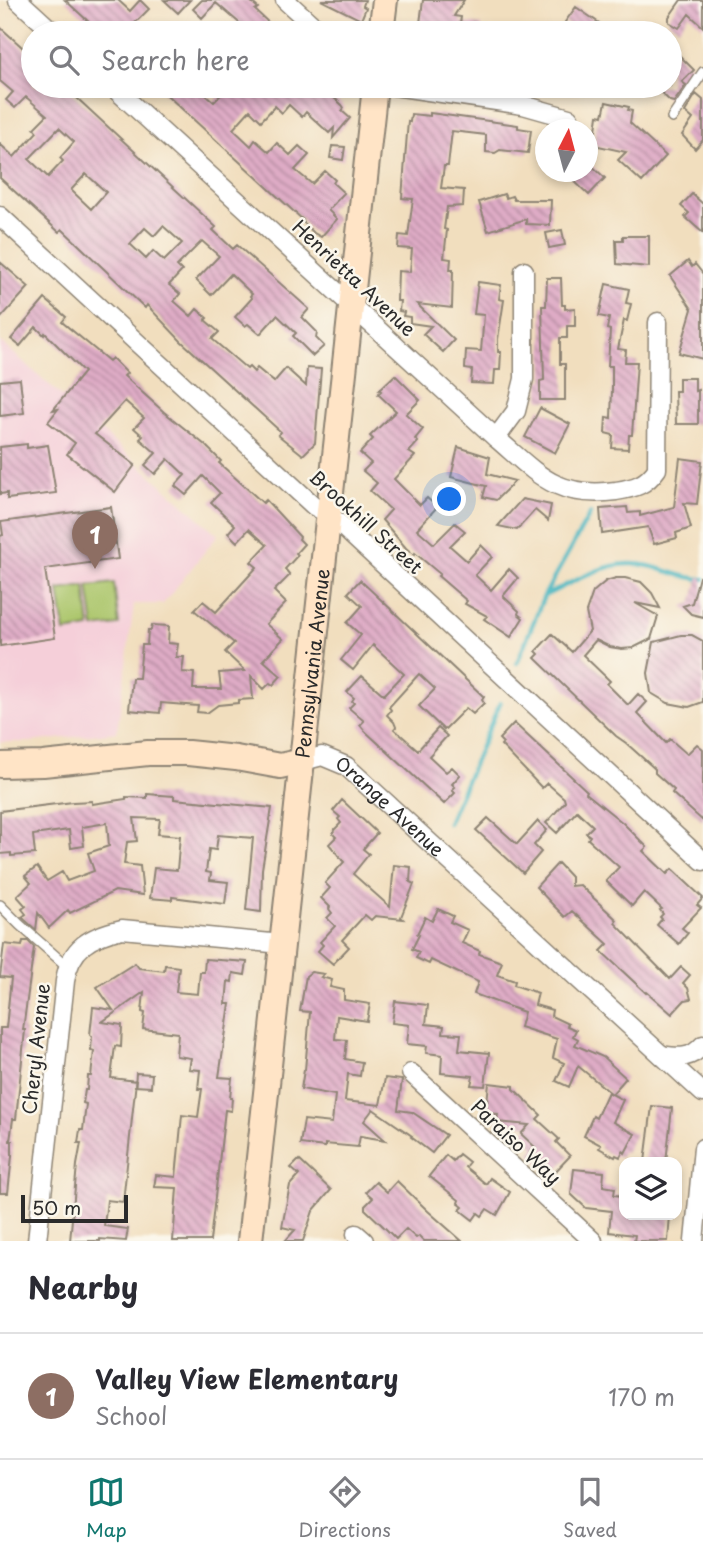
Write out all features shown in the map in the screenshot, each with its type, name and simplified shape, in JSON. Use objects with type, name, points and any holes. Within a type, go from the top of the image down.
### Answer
[{"type":"main road","points":[[382,21],[385,0]]},
{"type":"main road","name":"Pennsylvania Avenue","points":[[250,1241],[374,98]]},
{"type":"main road","name":"Orange Avenue","points":[[0,765],[43,764],[148,752],[236,758],[280,766],[303,761]]},
{"type":"street","points":[[18,0],[41,21]]},
{"type":"street","points":[[285,0],[308,21]]},
{"type":"street","name":"Henrietta Avenue","points":[[125,98],[496,438],[546,480],[573,492],[594,494],[634,488],[648,481],[657,469],[658,322]]},
{"type":"street","points":[[475,98],[523,105],[569,118]]},
{"type":"street","name":"Brookhill Street","points":[[0,216],[314,506],[329,514],[703,861]]},
{"type":"street","points":[[496,438],[516,411],[524,379],[524,271]]},
{"type":"street","name":"Orange Avenue","points":[[303,761],[321,756],[346,766],[703,1093]]},
{"type":"street","name":"Cheryl Avenue","points":[[37,1241],[68,967],[82,945],[101,934],[122,929],[282,944]]},
{"type":"street","points":[[662,1055],[680,1058],[692,1056],[703,1045]]},
{"type":"street","name":"Paraiso Way","points":[[411,1073],[593,1241]]},
{"type":"street","points":[[694,1241],[703,1148]]},
{"type":"lane","points":[[672,118],[703,72]]},
{"type":"lane","points":[[0,905],[68,967]]},
{"type":"shaded area","points":[[0,341],[218,535],[163,604],[134,604],[117,732],[30,742],[0,742]]},
{"type":"green space","points":[[114,583],[119,625],[94,628],[88,586]]},
{"type":"green space","points":[[85,586],[90,628],[65,632],[59,590]]},
{"type":"building","points":[[65,0],[118,0],[130,11],[140,0],[149,9],[137,21],[88,21]]},
{"type":"building","points":[[164,0],[190,0],[178,13]]},
{"type":"building","points":[[202,0],[249,0],[267,21],[237,21],[216,3],[202,18],[193,9]]},
{"type":"building","points":[[321,0],[365,0],[363,6],[366,8],[361,20]]},
{"type":"building","points":[[423,0],[464,0],[454,16],[461,17],[460,21],[420,21]]},
{"type":"building","points":[[681,0],[703,0],[703,27],[689,14],[682,24],[682,21],[669,21]]},
{"type":"building","points":[[576,7],[596,21],[566,21]]},
{"type":"building","points":[[0,27],[21,46],[21,98],[25,98],[15,108],[6,100],[13,92],[0,81]]},
{"type":"building","points":[[682,58],[694,70],[682,82]]},
{"type":"building","points":[[696,94],[703,100],[703,140],[695,149],[682,135],[693,119],[685,112]]},
{"type":"building","points":[[27,98],[77,98],[216,227],[213,230],[233,249],[237,245],[309,309],[302,317],[317,332],[316,338],[324,346],[313,356],[293,336],[296,333],[277,315],[260,334],[248,324],[245,326],[235,317],[252,298],[252,294],[231,274],[211,295],[196,280],[219,256],[202,241],[177,266],[182,271],[169,285],[180,294],[174,301],[191,316],[197,309],[207,318],[205,320],[219,332],[212,339],[247,369],[249,367],[254,372],[257,368],[274,382],[286,368],[306,386],[307,368],[321,369],[315,443],[303,455],[278,435],[281,432],[181,341],[147,305],[145,308],[62,229],[59,232],[0,178],[0,144],[14,157],[37,132],[34,128],[47,115]],"holes":[[[59,128],[74,142],[60,158],[63,161],[48,177],[29,159]],[[86,174],[106,192],[91,209],[71,190]],[[163,226],[182,243],[164,261],[153,251],[146,259],[130,244],[145,228],[154,236]]]},
{"type":"building","points":[[170,98],[210,98],[214,102],[218,98],[334,98],[342,105],[342,111],[350,118],[333,138],[334,128],[329,133],[306,112],[302,117],[289,105],[282,113],[275,106],[261,121],[250,110],[233,129],[251,146],[255,140],[269,152],[277,143],[290,155],[299,146],[309,155],[295,170],[312,184],[325,171],[335,180],[333,183],[344,193],[328,210],[337,219],[321,237]]},
{"type":"building","points":[[606,102],[629,107],[628,110],[632,111],[630,123],[666,156],[642,182],[618,160],[626,152],[598,146],[598,115],[603,116]]},
{"type":"building","points":[[430,113],[518,125],[518,128],[531,130],[528,153],[500,150],[495,153],[486,152],[486,135],[452,131],[448,166],[444,166],[441,188],[464,190],[463,206],[447,207],[444,229],[447,230],[444,258],[451,259],[450,270],[453,270],[452,308],[417,304],[454,340],[443,352],[423,334],[431,326],[410,323],[410,317],[403,316],[404,312],[399,311],[400,301],[397,301],[398,271],[410,272],[412,249],[398,248],[399,235],[408,236],[413,199],[402,198],[408,121],[410,122],[411,114],[430,116]]},
{"type":"building","points":[[332,146],[345,147],[343,160],[330,158]]},
{"type":"building","points":[[598,171],[605,178],[589,195],[575,182],[598,182]]},
{"type":"building","points":[[504,194],[506,198],[512,196],[514,200],[551,200],[550,225],[526,224],[526,219],[488,231],[479,202]]},
{"type":"building","points":[[692,194],[703,204],[703,233],[685,217],[689,213],[681,206]]},
{"type":"building","points":[[562,230],[565,245],[549,248],[546,233]]},
{"type":"building","points":[[623,236],[649,236],[649,267],[617,264],[616,240],[623,240]]},
{"type":"building","points":[[688,261],[692,267],[695,264],[703,274],[703,359],[679,353],[692,309],[670,276]]},
{"type":"building","points":[[0,262],[29,287],[0,319]]},
{"type":"building","points":[[547,278],[561,278],[562,305],[565,305],[565,309],[575,308],[575,326],[567,326],[567,338],[560,338],[560,364],[565,364],[565,400],[540,400],[540,381],[544,380],[542,306],[546,306]]},
{"type":"building","points":[[478,282],[501,285],[499,299],[504,300],[498,339],[498,352],[501,352],[500,370],[495,370],[494,384],[471,383],[472,370],[465,369],[466,350],[481,351],[484,315],[474,314]]},
{"type":"building","points":[[606,284],[629,289],[626,303],[631,304],[627,321],[624,320],[618,349],[626,350],[625,362],[637,362],[632,435],[629,435],[628,449],[612,448],[613,435],[605,433],[606,417],[611,418],[612,366],[608,366],[609,318],[599,316]]},
{"type":"building","points":[[45,299],[66,317],[62,322],[109,361],[112,358],[127,373],[124,376],[205,445],[221,461],[219,463],[263,503],[266,500],[304,544],[285,569],[290,575],[274,591],[286,603],[266,624],[283,639],[263,660],[281,676],[273,685],[270,683],[264,689],[251,676],[253,699],[218,705],[207,713],[197,712],[198,706],[161,703],[160,713],[129,710],[132,678],[139,678],[142,645],[147,645],[148,630],[151,630],[152,625],[169,626],[168,643],[178,644],[176,657],[184,657],[182,672],[194,673],[193,689],[221,689],[219,673],[245,671],[225,652],[234,643],[194,610],[203,601],[216,612],[257,567],[251,562],[267,545],[249,529],[237,542],[228,533],[235,525],[211,502],[220,493],[203,476],[186,495],[175,486],[185,475],[168,459],[155,474],[145,465],[156,453],[140,439],[143,436],[134,428],[144,418],[125,401],[95,434],[135,465],[115,492],[67,454],[75,443],[48,422],[58,409],[53,410],[84,372],[36,327],[20,346],[11,339]]},
{"type":"building","points":[[395,375],[420,400],[406,414],[423,429],[415,439],[418,442],[409,452],[415,456],[394,479],[420,505],[427,498],[437,507],[417,529],[434,544],[455,523],[465,531],[450,546],[467,561],[481,545],[491,555],[475,575],[491,590],[509,569],[518,578],[503,596],[523,618],[511,637],[484,619],[487,616],[465,604],[467,601],[438,576],[440,574],[406,548],[382,520],[391,510],[370,491],[377,483],[363,471],[371,463],[360,453],[373,439],[370,436],[396,411],[378,394]]},
{"type":"building","points":[[679,378],[695,378],[695,391],[698,390],[698,424],[676,424],[675,391],[679,391]]},
{"type":"building","points":[[20,379],[24,413],[0,416],[0,381]]},
{"type":"building","points":[[540,408],[570,424],[555,453],[525,437]]},
{"type":"building","points":[[27,444],[27,448],[48,445],[56,493],[7,499],[7,493],[0,494],[0,447]]},
{"type":"building","points":[[458,447],[490,457],[487,474],[515,481],[496,500],[483,497],[486,486],[451,477]]},
{"type":"building","points":[[680,458],[702,461],[697,504],[684,503],[691,528],[676,533],[677,538],[654,544],[648,527],[602,534],[600,509],[627,507],[628,513],[640,512],[640,516],[674,507]]},
{"type":"building","points":[[522,499],[551,505],[548,521],[535,510],[517,530],[498,526]]},
{"type":"building","points":[[111,507],[118,559],[45,569],[55,638],[0,646],[0,536],[3,535],[1,522]]},
{"type":"building","points":[[699,577],[703,578],[703,617],[691,614],[683,606],[692,603]]},
{"type":"building","points":[[616,578],[641,582],[652,593],[660,608],[635,603],[658,616],[651,639],[633,648],[622,649],[596,640],[583,655],[610,681],[607,684],[628,705],[638,694],[647,702],[637,713],[666,743],[670,739],[687,754],[697,744],[703,749],[703,821],[672,793],[674,790],[655,773],[655,769],[616,736],[535,658],[539,654],[536,651],[552,634],[572,652],[590,631],[586,612],[593,592],[606,581]]},
{"type":"building","points":[[360,580],[484,697],[484,703],[473,714],[466,708],[444,730],[419,706],[435,689],[419,674],[389,707],[391,710],[387,715],[394,722],[394,729],[418,750],[438,728],[447,736],[429,756],[446,772],[452,767],[460,775],[452,784],[455,793],[444,804],[365,731],[360,725],[364,721],[349,708],[354,703],[354,698],[347,692],[362,676],[384,695],[404,674],[373,645],[353,670],[341,660],[361,635],[347,623],[362,606],[348,593]]},
{"type":"building","points":[[692,635],[703,641],[703,702],[689,707],[668,703],[651,693],[648,673],[654,642]]},
{"type":"building","points":[[514,723],[587,791],[586,793],[623,823],[647,847],[643,851],[667,874],[672,869],[703,898],[697,905],[701,908],[682,928],[688,933],[679,944],[657,925],[662,919],[662,909],[644,892],[632,906],[606,881],[619,867],[588,839],[590,836],[586,833],[593,826],[577,811],[557,833],[546,823],[565,802],[564,798],[547,783],[542,788],[501,745],[503,743],[499,739]]},
{"type":"building","points":[[147,794],[272,808],[262,869],[261,912],[246,910],[253,838],[218,835],[216,850],[209,849],[206,872],[211,873],[210,880],[228,882],[225,904],[172,897],[172,900],[150,898],[154,868],[177,870],[180,836],[158,834],[160,819],[134,818],[137,841],[127,842],[124,864],[140,866],[143,895],[115,891],[70,913],[68,910],[49,928],[38,913],[36,930],[22,917],[26,914],[22,909],[26,906],[17,896],[31,883],[25,876],[37,867],[47,881],[62,872],[67,881],[94,871],[88,853],[109,846],[107,823],[82,827],[84,846],[71,848],[69,830],[33,835],[35,854],[11,856],[11,853],[0,854],[0,811],[73,802],[92,801],[92,804],[126,797],[147,798]]},
{"type":"building","points":[[342,800],[377,833],[363,849],[369,854],[353,874],[390,907],[394,865],[411,867],[410,882],[414,884],[401,917],[403,919],[375,916],[371,920],[365,915],[342,940],[349,947],[333,964],[318,951],[323,945],[320,942],[335,926],[327,918],[332,913],[330,907],[321,898],[330,888],[325,883],[344,862],[329,844],[336,837],[334,830],[341,823],[338,819],[340,817],[333,811]]},
{"type":"building","points":[[488,818],[517,844],[538,821],[547,830],[534,845],[541,852],[523,873],[476,830]]},
{"type":"building","points":[[558,863],[571,877],[571,886],[580,885],[617,920],[615,923],[670,979],[681,967],[690,975],[683,983],[688,988],[691,999],[685,1000],[672,1014],[601,951],[608,944],[572,911],[565,917],[554,906],[536,887]]},
{"type":"building","points":[[438,909],[453,916],[450,922],[468,930],[462,943],[480,951],[479,954],[502,962],[497,975],[515,981],[514,985],[538,993],[535,1005],[552,1010],[551,1016],[576,1030],[573,1036],[578,1039],[575,1045],[603,1057],[626,1078],[612,1094],[578,1066],[569,1087],[556,1081],[564,1063],[553,1058],[557,1039],[520,1027],[524,1012],[474,994],[478,982],[431,960],[429,964],[416,958],[419,952],[412,949],[419,935],[417,934],[425,917],[432,921]]},
{"type":"building","points":[[23,941],[28,941],[34,947],[23,1030],[16,1119],[13,1119],[10,1141],[12,1156],[8,1193],[0,1193],[0,1028],[6,1028],[11,978],[0,977],[4,944],[22,946]]},
{"type":"building","points":[[205,959],[247,962],[245,975],[233,973],[232,982],[228,981],[226,1004],[230,1004],[219,1077],[232,1078],[232,1098],[231,1111],[225,1110],[210,1241],[173,1241],[177,1188],[154,1187],[156,1175],[176,1177],[182,1115],[198,1117],[202,1089],[198,1089],[200,1070],[189,1069],[191,1058],[176,1056],[178,1033],[143,1029],[144,992],[102,1022],[122,1025],[121,1047],[115,1046],[111,1078],[136,1081],[123,1202],[107,1200],[104,1226],[128,1229],[126,1241],[70,1241],[81,1143],[78,1143],[80,1130],[83,1130],[86,1104],[83,1103],[88,1076],[91,1076],[94,1051],[91,1050],[90,1035],[93,1007],[113,1010],[97,987],[135,963],[139,968],[164,971],[165,965],[179,967],[176,992],[198,994],[200,972],[204,972]]},
{"type":"building","points":[[311,972],[324,974],[321,977],[332,980],[330,987],[344,990],[344,1000],[370,1004],[367,1021],[337,1016],[335,1039],[347,1040],[345,1059],[362,1062],[360,1076],[348,1074],[345,1101],[380,1105],[385,1078],[402,1080],[398,1110],[412,1112],[446,1135],[432,1153],[373,1109],[364,1121],[385,1140],[360,1136],[358,1147],[300,1144],[304,1120],[332,1123],[335,1095],[301,1089],[310,1012],[300,1011],[306,976]]},
{"type":"building","points":[[395,1001],[428,1005],[426,1024],[444,1026],[443,1033],[461,1034],[459,1050],[489,1053],[485,1086],[471,1085],[473,1076],[441,1073],[442,1055],[426,1053],[427,1046],[407,1044],[409,1025],[392,1023]]},
{"type":"building","points":[[136,1073],[152,1074],[151,1087],[135,1086]]},
{"type":"building","points":[[489,1083],[514,1086],[541,1115],[537,1119],[559,1139],[556,1142],[570,1156],[552,1175],[530,1153],[535,1147],[521,1134],[529,1125],[497,1122],[498,1114],[486,1113]]},
{"type":"building","points":[[608,1092],[623,1100],[613,1122],[635,1134],[620,1157],[599,1148],[601,1145],[584,1136],[593,1116],[596,1118]]},
{"type":"building","points":[[652,1106],[672,1108],[667,1157],[646,1157]]},
{"type":"building","points":[[459,1154],[469,1162],[465,1167],[486,1184],[490,1178],[510,1192],[497,1215],[487,1209],[482,1216],[478,1213],[473,1220],[460,1210],[463,1207],[458,1203],[459,1200],[429,1176],[446,1155],[453,1161]]},
{"type":"building","points":[[299,1160],[331,1190],[313,1211],[303,1241],[285,1241],[295,1230],[282,1227],[290,1185],[299,1175],[291,1168]]},
{"type":"building","points":[[574,1169],[604,1172],[603,1186],[615,1188],[614,1195],[619,1196],[619,1220],[670,1220],[668,1241],[634,1241],[635,1235],[609,1232],[611,1211],[586,1208],[571,1194]]},
{"type":"building","points":[[397,1181],[462,1241],[424,1241],[406,1229],[396,1239],[365,1206],[373,1198],[366,1192],[376,1182],[387,1192]]},
{"type":"waterway","points":[[517,663],[544,596],[590,514]]},
{"type":"waterway","points":[[544,596],[582,577],[621,565],[649,566],[703,579]]},
{"type":"waterway","points":[[448,823],[500,703]]},
{"type":"place","name":"Valley View Elementary","points":[[95,569]]}]
